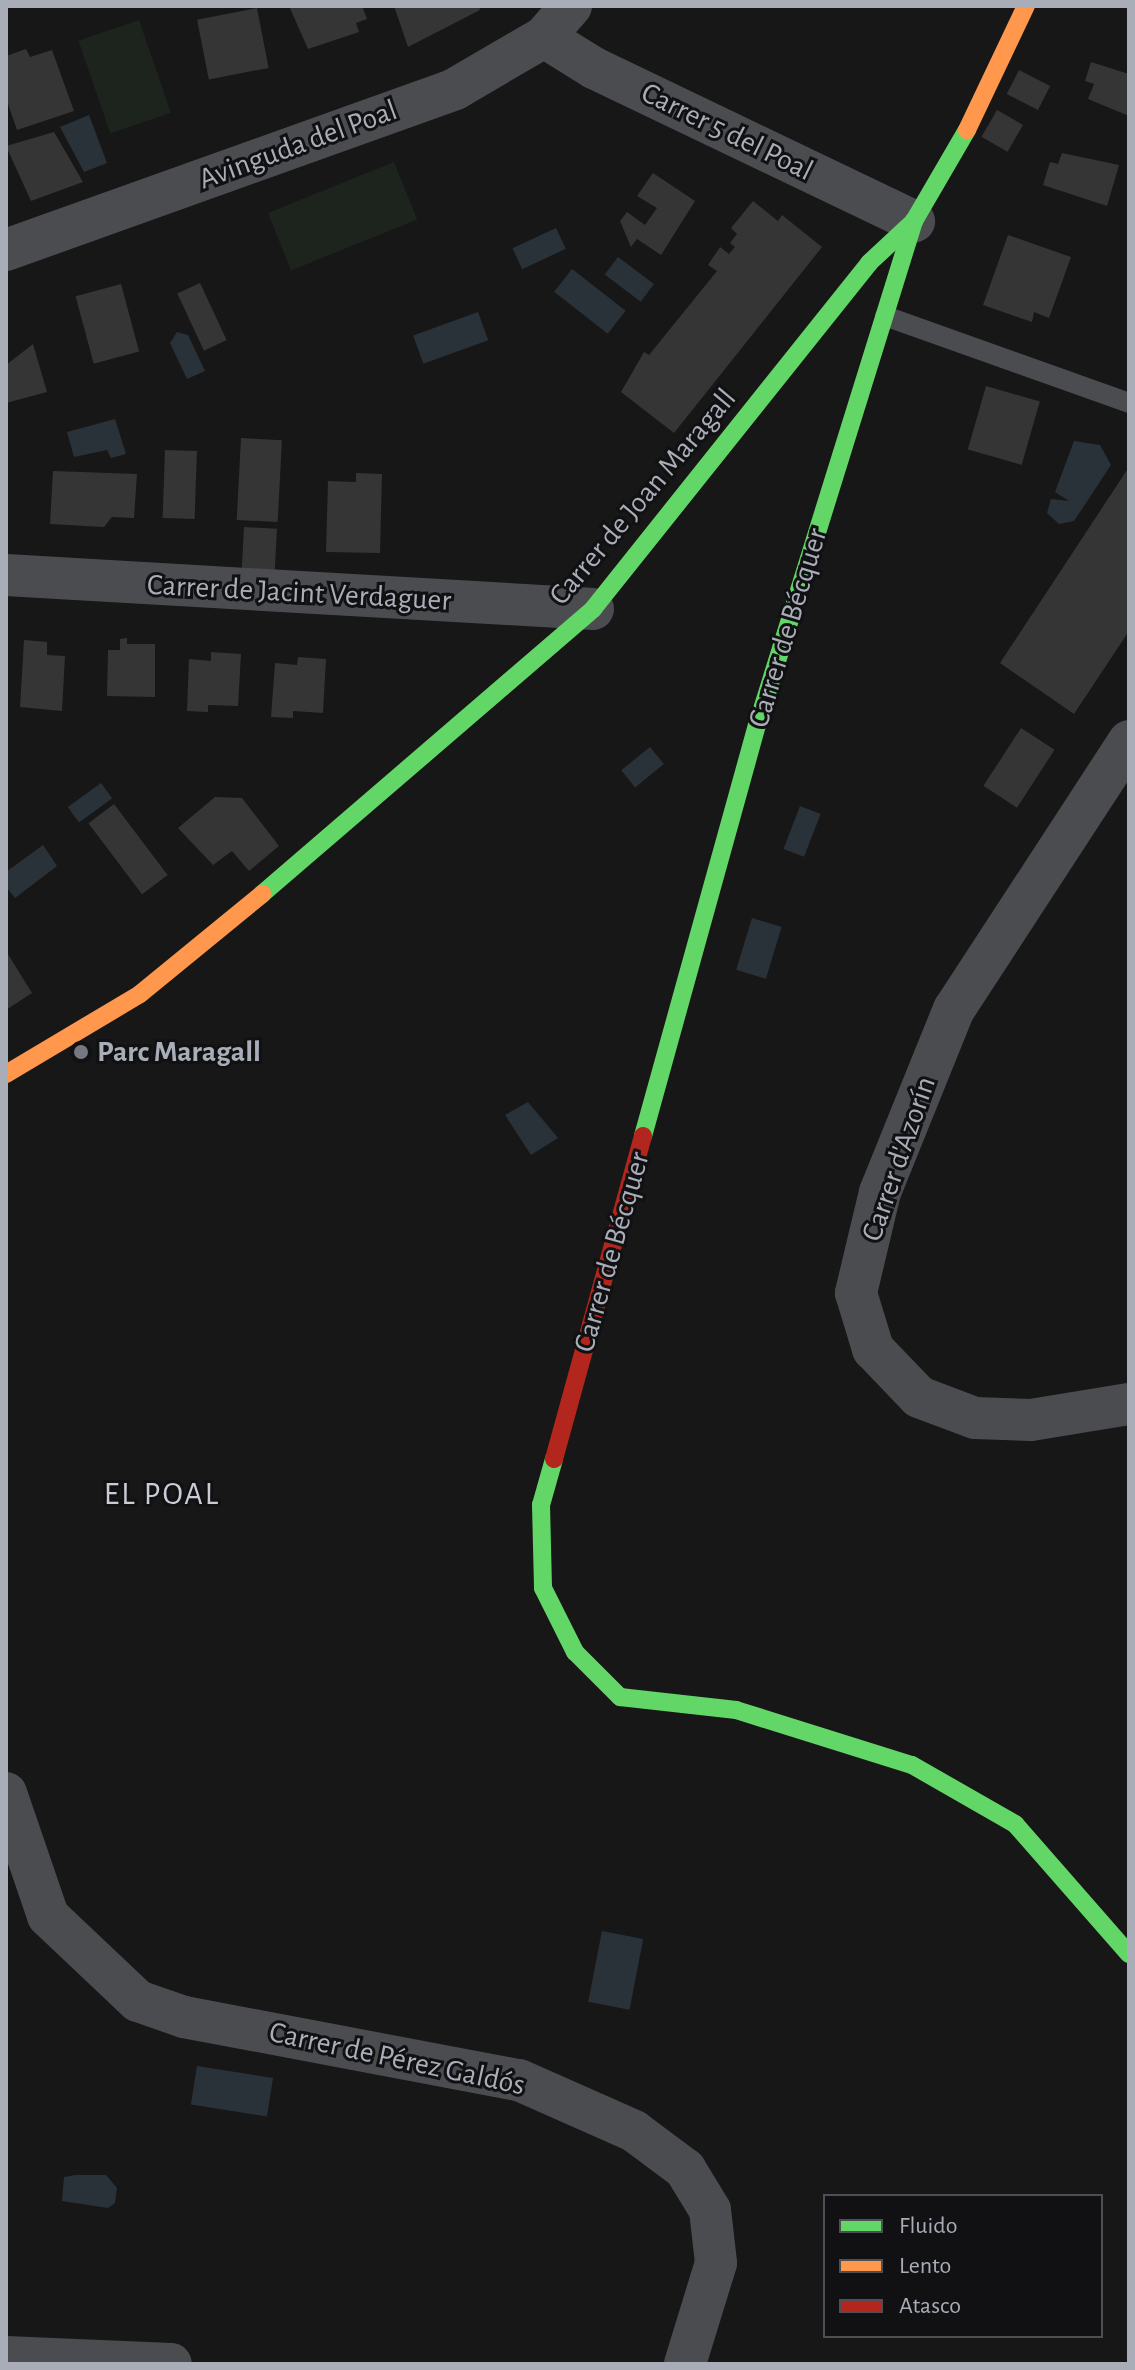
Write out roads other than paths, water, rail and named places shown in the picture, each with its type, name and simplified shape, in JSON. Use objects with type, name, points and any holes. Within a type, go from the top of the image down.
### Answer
[{"type":"street","name":"Avinguda del Poal","points":[[6,250],[455,89],[544,37],[571,6]]},
{"type":"street","name":"Carrer de Joan Maragall","points":[[6,1074],[140,994],[383,795],[593,609],[869,263],[914,221],[974,118],[1026,6]]},
{"type":"street","name":"Carrer 5 del Poal","points":[[544,37],[594,68],[914,221]]},
{"type":"street","name":"Carrer de Bécquer","points":[[914,221],[759,719],[541,1505],[543,1588],[575,1652],[620,1697],[736,1710],[912,1765],[1015,1824],[1129,1954]]},
{"type":"street","name":"Carrer de Jacint Verdaguer","points":[[6,575],[593,609]]},
{"type":"street","name":"Carrer d'Azorín","points":[[1129,741],[954,1009],[880,1192],[856,1293],[873,1349],[919,1397],[975,1418],[1031,1420],[1129,1404]]},
{"type":"street","name":"Carrer de Pérez Galdós","points":[[6,1793],[48,1916],[138,2001],[184,2017],[519,2080],[634,2131],[685,2169],[710,2210],[716,2263],[685,2364]]},
{"type":"street","points":[[6,2357],[171,2364]]},
{"type":"lane","points":[[885,316],[1129,403]]},
{"type":"place","name":"Parc Maragall","points":[[81,1052]]},
{"type":"district","name":"EL POAL","points":[[162,1494]]}]
